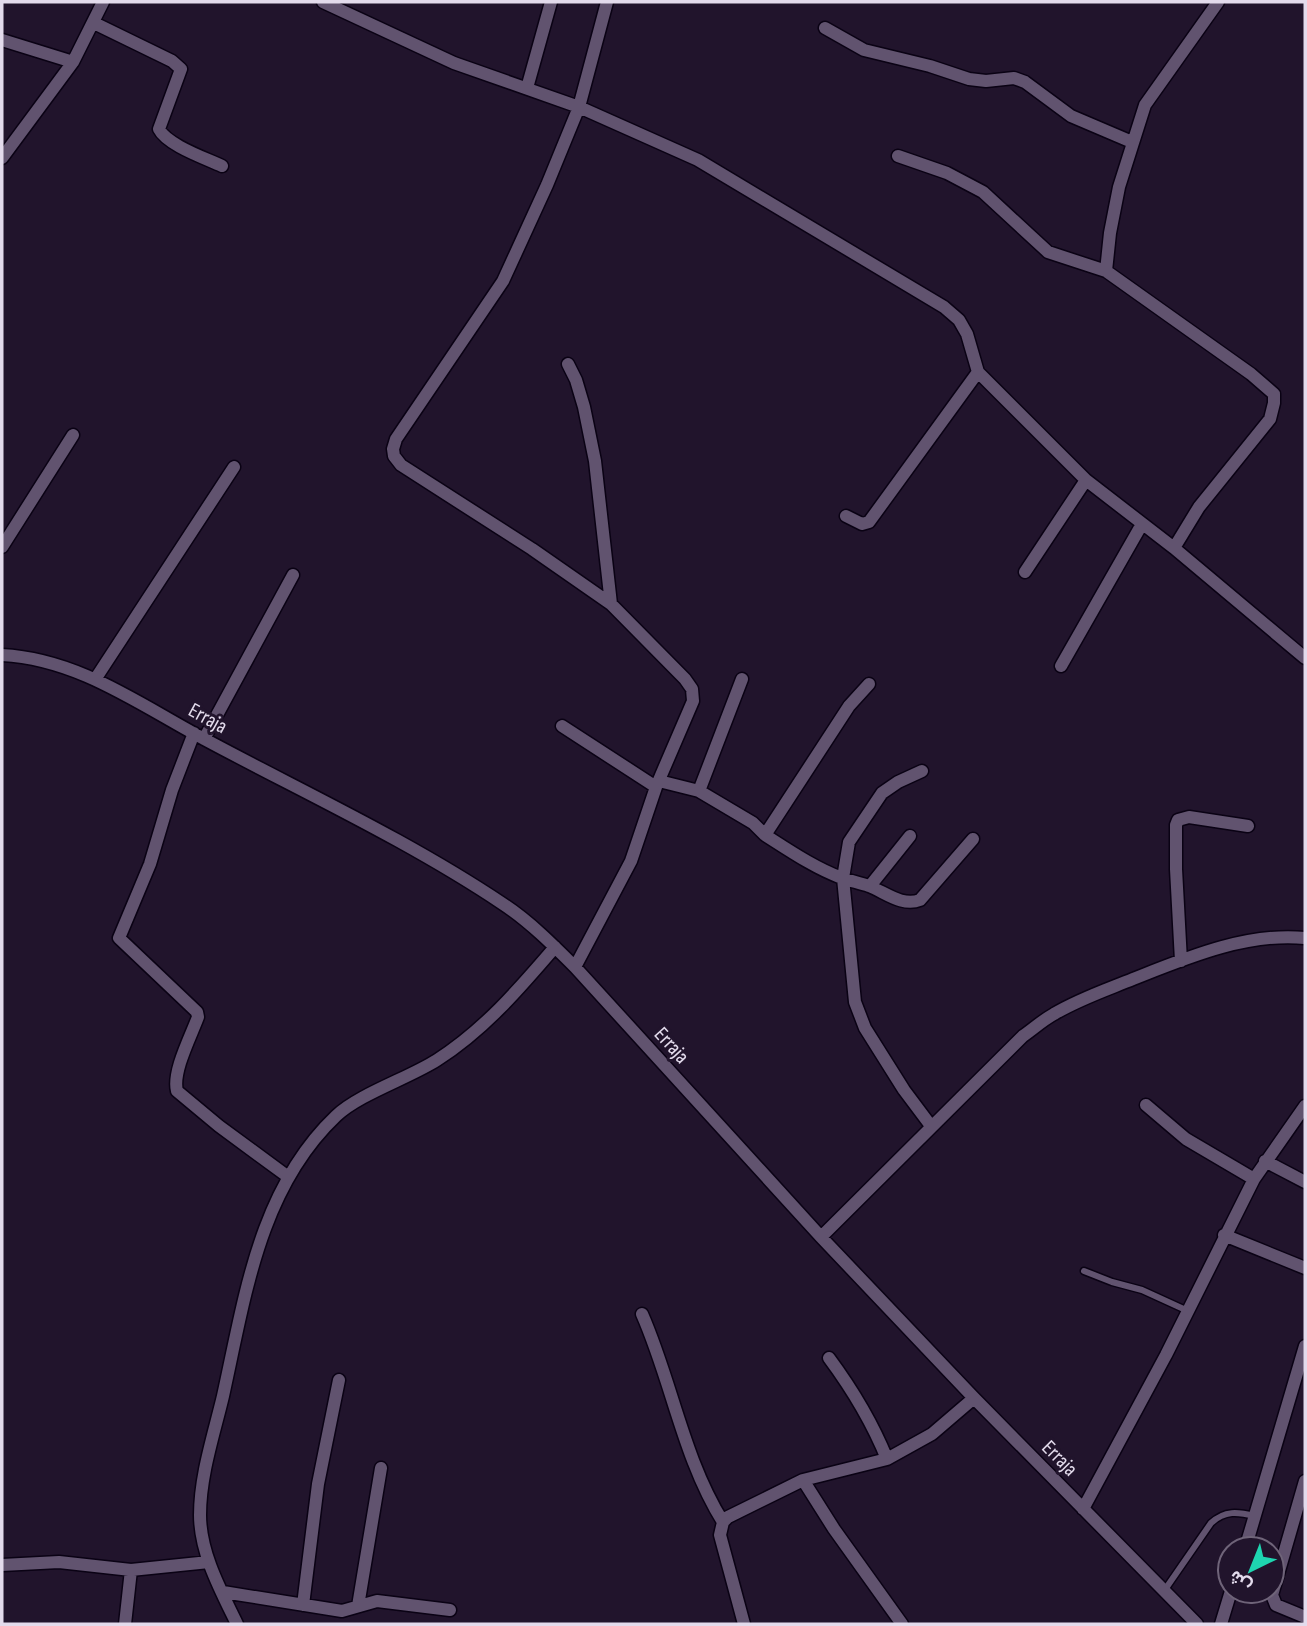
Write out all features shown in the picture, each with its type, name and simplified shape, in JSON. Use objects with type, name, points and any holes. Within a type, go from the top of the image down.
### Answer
[{"type":"street","points":[[2,158],[73,62],[103,2]]},
{"type":"street","points":[[323,2],[454,63],[579,107],[698,160],[944,307],[959,320],[967,334],[978,372],[1086,480],[1174,548],[1305,657]]},
{"type":"street","points":[[527,88],[551,2]]},
{"type":"street","points":[[575,967],[631,861],[658,784],[691,706],[692,689],[655,647],[611,604],[401,465],[394,456],[393,449],[408,421],[503,281],[579,107],[607,2]]},
{"type":"street","points":[[1106,271],[1119,187],[1145,105],[1218,2]]},
{"type":"street","points":[[93,23],[173,61],[181,69],[159,129],[162,135],[172,142],[222,166]]},
{"type":"street","points":[[825,28],[864,50],[930,66],[969,79],[986,81],[1014,78],[1024,82],[1071,116],[1132,142]]},
{"type":"street","points":[[2,40],[73,62]]},
{"type":"street","points":[[898,156],[947,173],[983,192],[1048,252],[1106,271],[1251,374],[1273,394],[1275,403],[1270,419],[1205,499],[1174,548]]},
{"type":"street","points":[[568,364],[584,408],[595,461],[611,604]]},
{"type":"street","points":[[846,516],[862,524],[869,522],[978,372]]},
{"type":"street","points":[[2,547],[73,435]]},
{"type":"street","points":[[96,678],[234,467]]},
{"type":"street","points":[[1025,572],[1086,480]]},
{"type":"street","points":[[1061,666],[1142,524]]},
{"type":"street","points":[[287,1176],[177,1091],[175,1086],[178,1069],[198,1017],[197,1012],[119,937],[150,864],[172,790],[199,736],[293,575]]},
{"type":"street","name":"Erraja","points":[[2,655],[47,662],[96,678],[199,736],[286,780],[505,905],[575,967],[821,1237],[974,1398],[1197,1624]]},
{"type":"street","points":[[699,791],[742,679]]},
{"type":"street","points":[[765,835],[849,706],[869,684]]},
{"type":"street","points":[[562,726],[658,784],[699,791],[752,823],[765,835],[806,861],[903,902],[914,903],[920,900],[973,839]]},
{"type":"street","points":[[922,771],[882,793],[849,842],[843,878],[855,1002],[872,1039],[904,1090],[931,1126]]},
{"type":"street","points":[[1181,961],[1175,852],[1178,820],[1189,817],[1248,826]]},
{"type":"street","points":[[870,886],[910,836]]},
{"type":"street","points":[[821,1237],[1023,1036],[1053,1014],[1088,997],[1181,961],[1254,941],[1288,936],[1305,938]]},
{"type":"street","points":[[237,1624],[209,1562],[203,1542],[200,1516],[203,1483],[240,1316],[262,1233],[287,1176],[308,1147],[338,1115],[436,1061],[468,1038],[510,1000],[555,947]]},
{"type":"street","points":[[1146,1105],[1185,1139],[1254,1179]]},
{"type":"street","points":[[1083,1509],[1188,1311],[1254,1179],[1305,1106]]},
{"type":"street","points":[[1265,1161],[1305,1182]]},
{"type":"street","points":[[1224,1236],[1305,1268]]},
{"type":"street","points":[[642,1314],[654,1341],[697,1474],[723,1522]]},
{"type":"street","points":[[1249,1535],[1303,1364],[1305,1346]]},
{"type":"street","points":[[829,1358],[850,1386],[879,1438],[887,1459]]},
{"type":"street","points":[[303,1605],[318,1483],[339,1380]]},
{"type":"street","points":[[744,1624],[720,1535],[723,1522],[733,1513],[803,1480],[887,1459],[932,1434],[974,1398]]},
{"type":"street","points":[[358,1606],[381,1468]]},
{"type":"street","points":[[803,1480],[834,1529],[902,1624]]},
{"type":"street","points":[[1305,1480],[1272,1595],[1276,1605],[1305,1617]]},
{"type":"street","points":[[2,1564],[60,1562],[131,1570],[209,1562]]},
{"type":"street","points":[[125,1624],[131,1570]]},
{"type":"street","points":[[223,1592],[342,1611],[377,1601],[450,1610]]},
{"type":"street","points":[[1221,1624],[1227,1605]]},
{"type":"lane","points":[[1084,1271],[1142,1290],[1188,1311]]},
{"type":"lane","points":[[1164,1591],[1211,1523],[1219,1516],[1236,1511],[1255,1516]]}]
